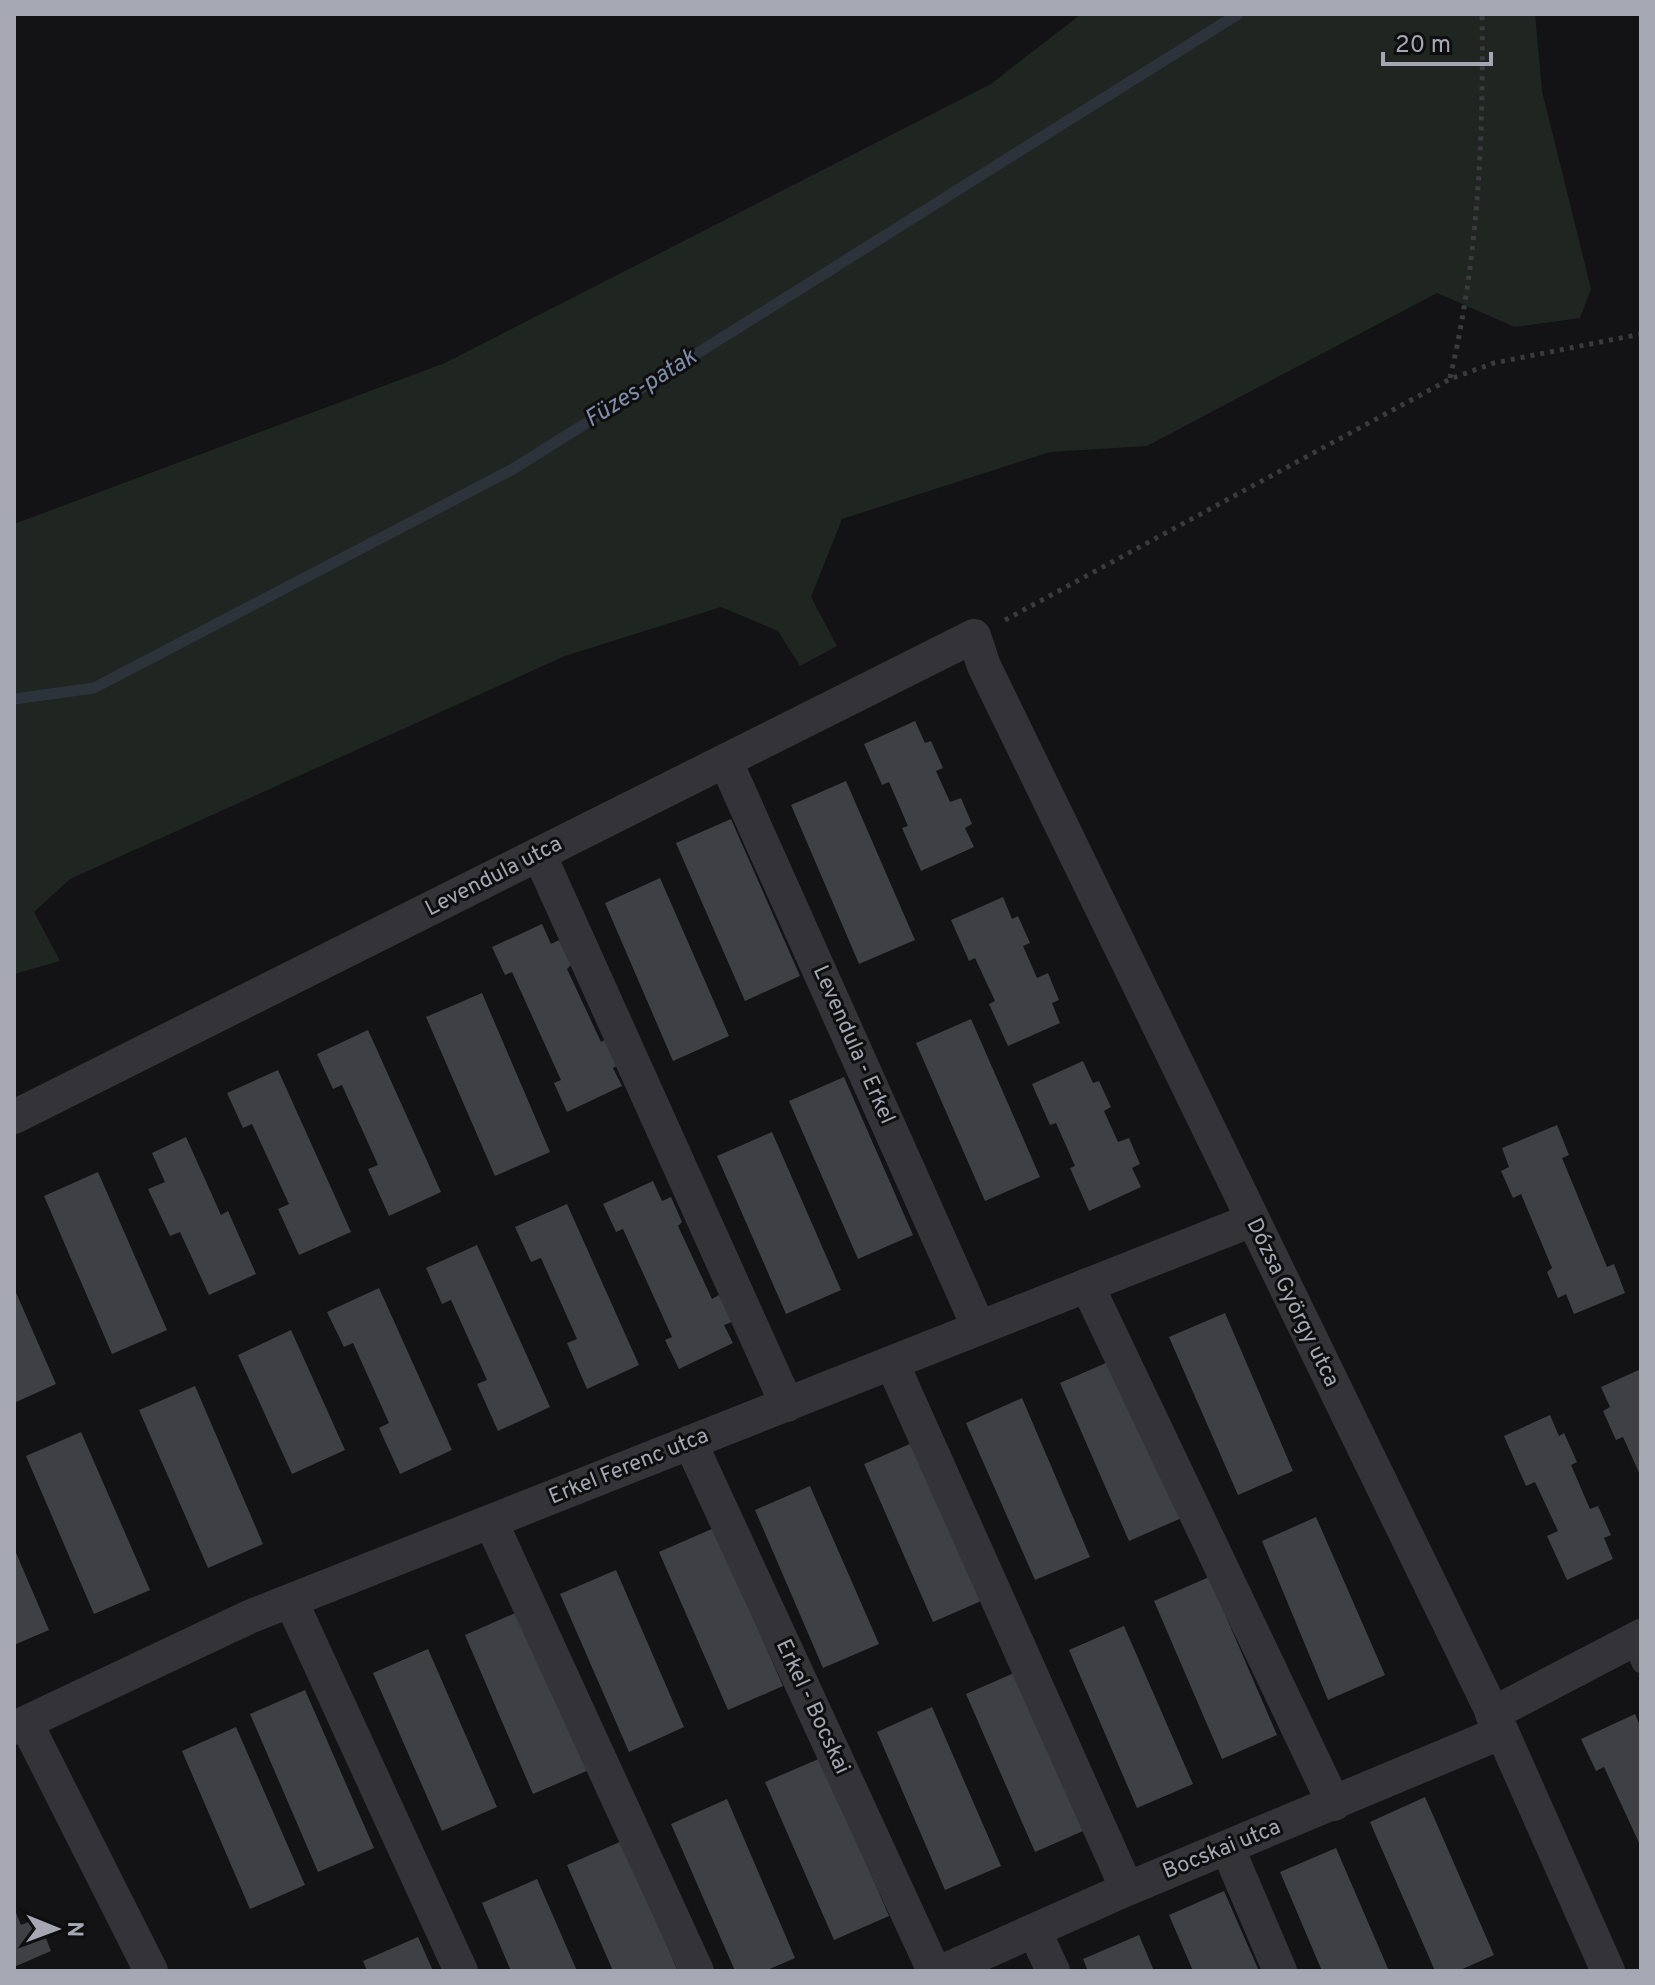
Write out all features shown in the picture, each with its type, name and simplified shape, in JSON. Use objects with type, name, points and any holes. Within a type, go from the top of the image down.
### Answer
[{"type":"street","name":"Levendula utca","points":[[14,1117],[974,636]]},
{"type":"street","name":"Dózsa György utca","points":[[974,636],[984,666],[1497,1723],[1608,1971]]},
{"type":"street","name":"Levendula - Erkel","points":[[726,762],[979,1328]]},
{"type":"street","points":[[539,854],[787,1405]]},
{"type":"street","name":"Erkel Ferenc utca","points":[[20,1727],[249,1617],[1252,1220]]},
{"type":"street","points":[[1087,1285],[1334,1804]]},
{"type":"street","points":[[892,1363],[1127,1889]]},
{"type":"street","name":"Erkel - Bocskai","points":[[690,1442],[934,1971]]},
{"type":"street","points":[[491,1522],[697,1971]]},
{"type":"street","points":[[291,1601],[461,1971]]},
{"type":"street","name":"Bocskai utca","points":[[943,1971],[1127,1889],[1334,1804],[1638,1648]]},
{"type":"street","points":[[20,1727],[151,1971]]},
{"type":"street","points":[[1228,1849],[1280,1971]]},
{"type":"street","points":[[1035,1932],[1053,1971]]},
{"type":"path","points":[[1450,379],[1464,319],[1482,118],[1482,14]]},
{"type":"path","points":[[974,636],[1450,379],[1494,363],[1641,334]]},
{"type":"shaded area","points":[[1081,14],[1535,14],[1542,91],[1591,289],[1580,318],[1515,327],[1437,293],[1147,446],[1050,452],[842,519],[811,597],[837,646],[800,666],[778,631],[721,607],[565,656],[70,879],[34,912],[60,961],[14,974],[14,524],[445,363],[991,84]]},
{"type":"building","points":[[915,721],[925,743],[931,741],[943,768],[936,771],[950,802],[961,798],[972,824],[965,828],[974,847],[921,871],[902,828],[908,826],[889,782],[882,785],[864,744]]},
{"type":"building","points":[[846,781],[915,940],[859,964],[791,805]]},
{"type":"building","points":[[731,819],[800,976],[745,1001],[676,843]]},
{"type":"building","points":[[660,878],[729,1036],[673,1061],[605,903]]},
{"type":"building","points":[[1003,897],[1012,919],[1018,916],[1030,943],[1023,946],[1037,978],[1048,973],[1059,1000],[1052,1003],[1060,1023],[1008,1046],[989,1004],[995,1001],[975,958],[969,961],[951,920]]},
{"type":"building","points":[[542,924],[551,944],[559,940],[571,965],[567,969],[601,1042],[608,1038],[621,1064],[613,1068],[622,1086],[567,1112],[554,1083],[561,1080],[512,972],[505,975],[492,947]]},
{"type":"building","points":[[482,993],[550,1152],[495,1176],[426,1017]]},
{"type":"building","points":[[971,1019],[1040,1177],[985,1201],[916,1043]]},
{"type":"building","points":[[368,1030],[441,1192],[389,1216],[368,1169],[378,1165],[342,1085],[333,1089],[317,1054]]},
{"type":"building","points":[[1083,1061],[1093,1083],[1099,1081],[1111,1107],[1104,1111],[1118,1142],[1129,1138],[1140,1164],[1132,1168],[1141,1187],[1089,1211],[1070,1168],[1075,1166],[1056,1123],[1050,1125],[1032,1084]]},
{"type":"building","points":[[278,1070],[351,1232],[299,1255],[278,1209],[289,1204],[252,1124],[243,1128],[227,1093]]},
{"type":"building","points":[[844,1077],[913,1235],[858,1259],[789,1101]]},
{"type":"building","points":[[1557,1125],[1569,1155],[1562,1158],[1607,1267],[1614,1264],[1625,1293],[1574,1314],[1566,1294],[1558,1298],[1547,1272],[1552,1268],[1521,1194],[1513,1198],[1501,1171],[1509,1167],[1502,1148]]},
{"type":"building","points":[[772,1132],[841,1290],[786,1314],[717,1156]]},
{"type":"building","points":[[186,1137],[221,1215],[228,1211],[256,1274],[209,1295],[180,1232],[170,1236],[148,1189],[165,1182],[152,1153]]},
{"type":"building","points":[[98,1172],[167,1330],[112,1354],[44,1196]]},
{"type":"building","points":[[653,1181],[662,1201],[671,1197],[682,1222],[678,1226],[712,1299],[719,1295],[732,1322],[724,1325],[733,1343],[679,1369],[665,1340],[672,1337],[623,1229],[616,1232],[603,1204]]},
{"type":"building","points":[[567,1204],[639,1365],[587,1389],[567,1343],[577,1339],[541,1258],[531,1262],[515,1227]]},
{"type":"building","points":[[477,1245],[550,1407],[498,1431],[477,1384],[487,1380],[451,1300],[442,1304],[426,1268]]},
{"type":"building","points":[[14,1288],[56,1384],[14,1403]]},
{"type":"building","points":[[379,1288],[452,1450],[400,1474],[379,1428],[389,1423],[353,1343],[344,1347],[327,1312]]},
{"type":"building","points":[[1225,1313],[1293,1471],[1238,1495],[1169,1337]]},
{"type":"building","points":[[291,1330],[345,1450],[292,1474],[238,1355]]},
{"type":"building","points":[[1115,1359],[1184,1517],[1129,1541],[1060,1383]]},
{"type":"building","points":[[1641,1369],[1641,1477],[1623,1437],[1616,1440],[1603,1411],[1610,1407],[1601,1387]]},
{"type":"building","points":[[195,1386],[263,1544],[208,1568],[139,1410]]},
{"type":"building","points":[[1022,1398],[1090,1557],[1035,1580],[966,1423]]},
{"type":"building","points":[[1550,1415],[1559,1436],[1564,1433],[1577,1462],[1571,1465],[1590,1509],[1598,1506],[1611,1535],[1604,1538],[1613,1559],[1567,1580],[1547,1536],[1558,1531],[1535,1482],[1526,1486],[1504,1436]]},
{"type":"building","points":[[81,1432],[150,1590],[94,1614],[26,1456]]},
{"type":"building","points":[[919,1440],[988,1598],[933,1622],[864,1464]]},
{"type":"building","points":[[810,1486],[879,1644],[823,1668],[755,1510]]},
{"type":"building","points":[[1316,1517],[1385,1675],[1328,1700],[1262,1541]]},
{"type":"building","points":[[714,1528],[783,1686],[728,1710],[659,1552]]},
{"type":"building","points":[[14,1548],[49,1630],[14,1645]]},
{"type":"building","points":[[616,1570],[684,1727],[629,1752],[560,1594]]},
{"type":"building","points":[[1209,1577],[1277,1735],[1222,1759],[1154,1601]]},
{"type":"building","points":[[520,1611],[589,1770],[533,1794],[465,1635]]},
{"type":"building","points":[[1124,1626],[1193,1784],[1137,1808],[1069,1650]]},
{"type":"building","points":[[428,1649],[497,1807],[442,1831],[373,1673]]},
{"type":"building","points":[[1021,1670],[1090,1828],[1035,1852],[966,1694]]},
{"type":"building","points":[[305,1690],[374,1848],[318,1872],[250,1714]]},
{"type":"building","points":[[932,1707],[1001,1866],[945,1890],[877,1732]]},
{"type":"building","points":[[1635,1714],[1641,1728],[1641,1847],[1604,1767],[1596,1771],[1581,1739]]},
{"type":"building","points":[[236,1727],[305,1885],[250,1909],[182,1751]]},
{"type":"building","points":[[821,1758],[889,1916],[834,1940],[765,1782]]},
{"type":"building","points":[[1425,1797],[1494,1955],[1458,1971],[1435,1971],[1370,1822]]},
{"type":"building","points":[[727,1799],[795,1958],[765,1971],[735,1971],[671,1824]]},
{"type":"building","points":[[622,1841],[678,1971],[613,1971],[567,1865]]},
{"type":"building","points":[[1336,1848],[1389,1971],[1322,1971],[1280,1872]]},
{"type":"building","points":[[537,1879],[577,1971],[511,1971],[482,1903]]},
{"type":"building","points":[[1224,1891],[1259,1971],[1193,1971],[1169,1915]]},
{"type":"building","points":[[14,1908],[21,1925],[38,1918],[51,1951],[14,1967]]},
{"type":"building","points":[[1139,1935],[1154,1971],[1088,1971],[1083,1959]]},
{"type":"building","points":[[418,1937],[433,1971],[367,1971],[363,1961]]},
{"type":"waterway","name":"Füzes-patak","points":[[14,699],[94,688],[513,469],[1238,14]]}]
